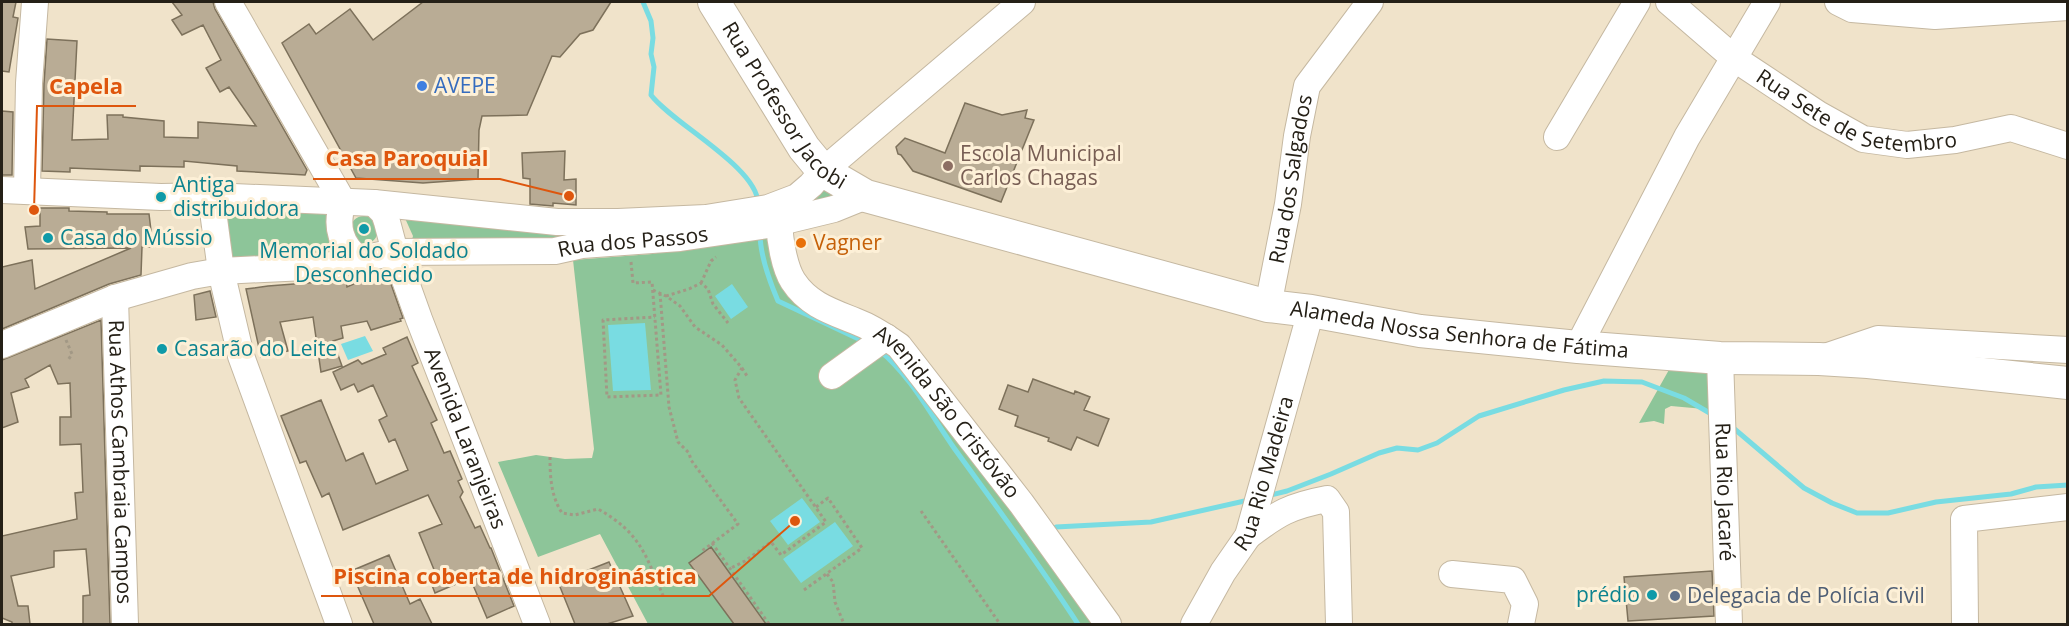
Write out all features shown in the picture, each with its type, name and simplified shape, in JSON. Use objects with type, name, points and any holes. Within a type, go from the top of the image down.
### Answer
[{"type":"main road","name":"Rua Professor Jacobi","points":[[714,2],[804,148],[823,171],[866,196]]},
{"type":"main road","name":"Alameda Nossa Senhora de Fátima","points":[[866,196],[1268,306],[1311,311],[1420,331],[1720,358],[1868,362],[2067,382]]},
{"type":"street","points":[[27,191],[29,83],[35,2]]},
{"type":"street","points":[[228,2],[343,202],[339,213],[339,232],[351,253],[358,260]]},
{"type":"street","name":"Rua dos Passos","points":[[374,203],[557,222],[706,218],[764,219],[797,197],[823,171],[1022,2]]},
{"type":"street","name":"Rua dos Salgados","points":[[1268,306],[1288,204],[1297,136],[1307,86],[1370,2]]},
{"type":"street","points":[[1557,137],[1636,2]]},
{"type":"street","name":"Rua Sete de Setembro","points":[[1669,2],[1735,59],[1818,114],[1863,139],[1907,145],[1955,140],[2011,128],[2067,146]]},
{"type":"street","points":[[1578,347],[1687,138],[1767,2]]},
{"type":"street","points":[[1845,5],[1935,16],[2067,7]]},
{"type":"street","points":[[2,190],[374,203],[384,213],[395,252],[327,266],[221,271],[192,276],[115,298],[2,345]]},
{"type":"street","points":[[211,196],[221,271],[241,356],[339,624]]},
{"type":"street","name":"Rua dos Passos","points":[[395,252],[555,251],[582,245],[680,238],[764,219],[834,209],[866,196]]},
{"type":"street","name":"Avenida São Cristóvão","points":[[764,219],[781,243],[792,280],[806,297],[825,310],[856,321],[899,346],[1021,503],[1108,624]]},
{"type":"street","name":"Avenida Laranjeiras","points":[[395,252],[537,624]]},
{"type":"street","name":"Rua Athos Cambraia Campos","points":[[115,298],[125,624]]},
{"type":"street","name":"Rua Rio Madeira","points":[[1194,624],[1223,572],[1248,536],[1311,311]]},
{"type":"street","points":[[832,376],[886,337]]},
{"type":"street","points":[[1819,359],[1878,339],[2067,350]]},
{"type":"street","name":"Rua Rio Jacaré","points":[[1720,358],[1729,624]]},
{"type":"street","points":[[1248,536],[1276,514],[1304,503],[1327,499],[1336,512],[1339,624]]},
{"type":"street","points":[[1965,624],[1964,519],[2067,507]]},
{"type":"street","points":[[1452,574],[1514,580],[1525,604],[1521,624]]},
{"type":"path","points":[[630,257],[633,283],[652,282],[653,290],[661,395],[607,398],[603,321],[655,317]]},
{"type":"path","points":[[666,296],[701,283],[711,261],[716,257]]},
{"type":"path","points":[[701,283],[708,289],[713,304],[728,323]]},
{"type":"path","points":[[653,290],[680,306],[695,327],[722,345],[747,376]]},
{"type":"path","points":[[660,293],[669,407],[678,442],[689,453],[738,524],[702,550]]},
{"type":"path","points":[[729,569],[745,561],[771,542],[781,555],[826,522],[739,398],[735,380],[742,368]]},
{"type":"path","points":[[550,457],[555,502],[562,513],[575,515],[598,509],[617,520],[636,539],[648,558],[664,598]]},
{"type":"path","points":[[804,590],[862,548],[828,498],[816,507]]},
{"type":"path","points":[[921,511],[1000,624]]},
{"type":"path","points":[[712,543],[769,624]]},
{"type":"path","points":[[827,574],[833,582],[835,602],[844,624]]},
{"type":"green space","points":[[822,178],[840,198],[710,232],[410,247],[413,236],[404,216],[708,220]]},
{"type":"green space","points":[[216,200],[338,208],[339,255],[224,267]]},
{"type":"green space","points":[[364,216],[374,220],[378,230],[374,240],[364,244],[354,240],[350,230],[354,220]]},
{"type":"green space","points":[[776,231],[783,276],[887,346],[1098,624],[648,624],[600,534],[538,557],[498,462],[536,455],[565,459],[592,458],[594,449],[573,260],[652,254]]},
{"type":"green space","points":[[1670,368],[1714,372],[1715,410],[1671,406],[1665,409],[1664,424],[1654,421],[1639,423]]},
{"type":"water","points":[[732,284],[748,307],[731,319],[715,296]]},
{"type":"water","points":[[645,323],[651,390],[613,391],[608,325]]},
{"type":"water","points":[[365,336],[373,351],[348,360],[341,344]]},
{"type":"water","points":[[802,498],[820,522],[788,545],[770,521]]},
{"type":"water","points":[[835,522],[853,546],[801,583],[783,559]]},
{"type":"building","points":[[2,2],[16,2],[13,17],[18,18],[9,72],[2,71]]},
{"type":"building","points":[[172,2],[213,2],[307,170],[305,175],[237,171],[237,166],[184,161],[184,167],[140,166],[140,171],[70,168],[70,172],[42,171],[47,39],[77,41],[72,140],[108,139],[107,115],[164,121],[164,137],[198,138],[198,122],[256,126],[229,87],[220,92],[206,68],[221,60],[203,25],[182,35],[172,20],[182,15]]},
{"type":"building","name":"AVEPE","points":[[423,2],[611,2],[593,30],[580,34],[560,57],[552,56],[527,115],[482,116],[479,130],[478,179],[423,183],[356,178],[282,43],[309,24],[316,34],[350,9],[373,40]]},
{"type":"building","points":[[965,103],[1002,115],[1027,110],[1025,118],[1034,120],[1001,202],[913,171],[898,154],[896,147],[905,138],[945,153]]},
{"type":"building","points":[[2,111],[13,112],[12,175],[2,175]]},
{"type":"building","points":[[565,151],[564,180],[576,179],[576,205],[530,204],[530,179],[523,178],[522,153]]},
{"type":"building","points":[[40,208],[69,208],[69,211],[107,212],[107,214],[149,214],[153,247],[142,247],[141,275],[109,284],[2,329],[2,267],[32,260],[35,289],[131,248],[28,249],[25,227],[40,226]]},
{"type":"building","points":[[379,273],[391,284],[403,318],[400,319],[401,321],[371,330],[367,321],[341,326],[343,338],[333,341],[342,366],[321,372],[313,317],[280,322],[288,351],[261,357],[246,289],[346,280],[347,287]]},
{"type":"building","points":[[210,291],[216,317],[196,320],[194,295]]},
{"type":"building","points":[[101,320],[110,624],[83,624],[83,596],[90,595],[86,549],[54,551],[54,567],[11,576],[18,606],[28,606],[30,624],[12,624],[2,618],[2,536],[77,519],[75,493],[83,492],[81,444],[60,445],[60,417],[71,417],[70,383],[58,384],[50,365],[25,379],[29,387],[11,393],[18,422],[2,428],[2,360]]},
{"type":"building","points":[[407,337],[418,363],[412,366],[437,420],[431,423],[444,453],[450,451],[462,479],[458,481],[463,492],[460,497],[475,528],[480,526],[491,548],[514,606],[487,618],[470,578],[435,593],[428,575],[435,572],[419,533],[442,524],[428,495],[343,530],[329,493],[322,497],[306,461],[300,463],[281,416],[321,400],[346,461],[363,453],[376,484],[408,470],[395,439],[389,442],[379,420],[387,416],[373,385],[358,392],[354,384],[341,390],[333,372],[358,360],[362,364],[386,354],[383,348]]},
{"type":"building","points":[[1033,379],[1074,394],[1075,391],[1090,397],[1084,410],[1109,419],[1098,446],[1077,437],[1071,450],[1048,441],[1049,438],[1015,426],[1018,416],[999,409],[1008,385],[1028,392]]},
{"type":"building","points":[[711,547],[766,624],[734,624],[689,563]]},
{"type":"building","points":[[389,555],[410,604],[420,599],[432,624],[374,624],[351,571]]},
{"type":"building","points":[[609,562],[633,616],[607,624],[575,624],[558,582]]},
{"type":"building","name":"Delegacia de Polícia Civil","points":[[1712,571],[1714,616],[1628,621],[1624,577]]},
{"type":"waterway","points":[[643,2],[651,21],[653,38],[651,54],[654,67],[651,95],[676,119],[712,146],[744,175],[754,189],[758,203]]},
{"type":"waterway","points":[[760,233],[763,259],[778,301],[865,342]]},
{"type":"waterway","points":[[879,350],[901,371],[920,396],[1078,624]]},
{"type":"waterway","points":[[1267,496],[1287,491],[1379,453],[1397,448],[1418,450],[1437,443],[1479,416],[1564,390],[1604,381],[1642,382],[1684,398],[1713,415]]},
{"type":"waterway","points":[[1731,426],[1804,488],[1857,513],[1888,513],[1936,502],[2011,494],[2036,487],[2068,485]]},
{"type":"waterway","points":[[1056,527],[1151,522],[1249,500]]},
{"type":"place","name":"AVEPE","points":[[422,86]]},
{"type":"place","name":"Escola Municipal Carlos Chagas","points":[[948,166]]},
{"type":"place","name":"Casa Paroquial","points":[[569,196]]},
{"type":"place","name":"Antiga distribuidora","points":[[161,197]]},
{"type":"place","name":"Capela","points":[[34,210]]},
{"type":"place","name":"Memorial do Soldado Desconhecido","points":[[364,229]]},
{"type":"place","name":"Casa do Mússio","points":[[48,238]]},
{"type":"place","name":"Vagner","points":[[801,243]]},
{"type":"place","name":"Casarão do Leite","points":[[162,349]]},
{"type":"place","name":"Piscina coberta de hidroginástica","points":[[795,521]]},
{"type":"place","name":"prédio","points":[[1652,595]]},
{"type":"place","name":"Delegacia de Polícia Civil","points":[[1675,596]]}]
